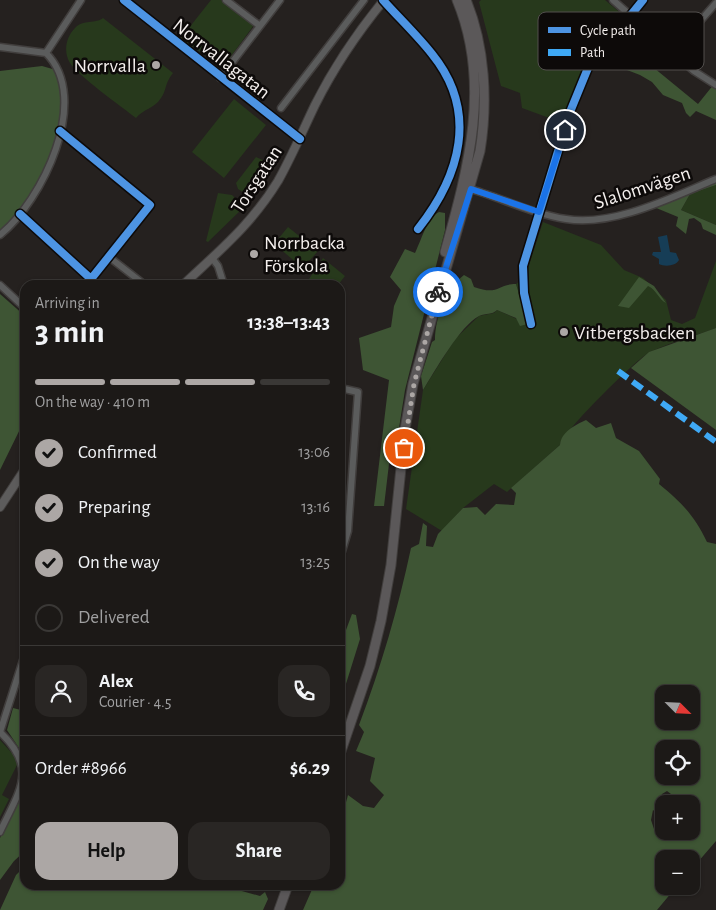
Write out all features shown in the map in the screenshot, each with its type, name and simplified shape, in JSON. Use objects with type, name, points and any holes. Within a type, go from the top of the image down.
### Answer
[{"type":"highway","points":[[345,739],[367,675],[381,621],[391,565],[406,430],[418,365],[467,188],[473,134],[474,94],[470,49],[457,0]]},
{"type":"highway","points":[[345,726],[358,690],[378,620],[387,563],[404,411],[417,352],[481,145],[484,101],[476,36],[466,0]]},
{"type":"highway","points":[[279,910],[286,890]]},
{"type":"highway","points":[[284,910],[290,890]]},
{"type":"main road","name":"Torsgatan","points":[[188,280],[242,230],[278,181],[300,139],[314,106],[335,68],[365,22],[384,0]]},
{"type":"main road","points":[[0,507],[20,477]]},
{"type":"street","points":[[46,53],[80,0]]},
{"type":"street","name":"Norrvallagatan","points":[[124,0],[220,78],[300,139]]},
{"type":"street","points":[[226,0],[260,26]]},
{"type":"street","points":[[220,78],[280,0]]},
{"type":"street","points":[[281,108],[364,0]]},
{"type":"street","points":[[384,0],[433,56],[452,87],[460,116],[457,156],[453,169],[441,196],[418,229]]},
{"type":"street","points":[[613,0],[627,12]]},
{"type":"street","points":[[633,12],[643,0]]},
{"type":"street","points":[[704,17],[716,3]]},
{"type":"street","points":[[0,47],[46,53],[58,68],[64,83],[66,99],[60,131],[40,183],[20,214],[0,235]]},
{"type":"street","points":[[531,324],[522,277],[539,212],[570,112],[587,70]]},
{"type":"street","points":[[695,70],[715,85]]},
{"type":"street","points":[[20,214],[91,279],[150,205],[60,131]]},
{"type":"street","name":"Slalomvägen","points":[[467,188],[567,220],[598,221],[636,210],[716,179]]},
{"type":"street","points":[[109,257],[139,280]]},
{"type":"street","points":[[212,258],[218,266],[222,280]]},
{"type":"street","points":[[0,285],[20,303]]},
{"type":"street","points":[[345,389],[358,392],[348,509],[348,531],[345,541]]},
{"type":"street","points":[[20,669],[0,732],[20,759]]},
{"type":"street","points":[[0,705],[9,703]]},
{"type":"street","points":[[0,832],[20,788]]},
{"type":"green space","points":[[211,0],[221,0],[254,25],[223,67],[218,67],[209,56],[204,55],[181,38]]},
{"type":"green space","points":[[481,0],[605,0],[619,12],[538,12],[538,70],[583,70],[563,123],[522,108],[520,93],[501,86],[479,2]]},
{"type":"green space","points":[[103,18],[173,73],[158,102],[136,118],[81,75],[68,59],[66,45],[69,36],[75,28],[82,23],[97,21]]},
{"type":"green space","points":[[42,66],[56,70],[61,89],[61,117],[57,135],[51,153],[34,189],[12,219],[0,230],[0,71]]},
{"type":"green space","points":[[627,70],[657,70],[698,104],[714,84],[716,85],[716,120],[696,111],[690,117],[682,103],[663,95],[652,82]]},
{"type":"green space","points":[[234,99],[266,125],[224,178],[192,152]]},
{"type":"green space","points":[[256,157],[269,163],[270,168],[252,192],[247,195],[238,189],[236,183]]},
{"type":"green space","points":[[716,179],[716,185],[690,194],[681,210],[716,225],[716,235],[703,229],[701,223],[694,218],[689,219],[686,234],[676,226],[678,217],[649,205]]},
{"type":"green space","points":[[716,185],[716,225],[681,210],[690,194]]},
{"type":"green space","points":[[218,193],[232,195],[244,207],[208,242],[206,241]]},
{"type":"green space","points":[[439,212],[445,213],[445,230],[405,390],[396,447],[391,447],[384,506],[374,506],[389,380],[363,370],[359,338],[391,327],[394,306],[401,290],[390,277],[405,249],[415,253],[428,224]]},
{"type":"green space","points":[[543,222],[601,245],[624,270],[643,278],[666,300],[671,320],[682,324],[695,318],[716,261],[716,328],[666,345],[642,357],[585,412],[560,445],[507,492],[494,484],[463,508],[442,531],[406,509],[423,390],[455,339],[479,316],[494,313],[497,310],[528,324],[516,284],[525,277]]},
{"type":"green space","points":[[288,227],[318,251],[303,268],[274,244]]},
{"type":"green space","points":[[323,258],[345,276],[342,280],[308,280]]},
{"type":"green space","points":[[464,275],[471,279],[474,287],[482,289],[493,290],[510,284],[516,284],[528,324],[520,326],[516,318],[497,310],[493,313],[479,316],[456,339],[423,390],[421,376],[432,342],[435,340],[439,313],[447,295]]},
{"type":"green space","points":[[639,277],[654,286],[666,303],[648,286],[629,308],[618,306]]},
{"type":"green space","points":[[0,294],[20,312],[20,429],[0,470]]},
{"type":"green space","points":[[716,328],[716,430],[631,368],[649,352]]},
{"type":"green space","points":[[586,420],[596,428],[611,423],[616,438],[639,451],[660,479],[659,484],[687,510],[707,542],[716,544],[716,841],[700,860],[700,850],[655,850],[655,895],[670,895],[657,910],[303,910],[312,890],[345,890],[345,806],[348,795],[363,806],[374,808],[384,795],[370,781],[375,758],[356,751],[364,732],[359,725],[388,638],[411,548],[419,544],[423,523],[427,526],[426,546],[433,547],[438,534],[463,508],[477,507],[485,515],[496,504],[514,505],[516,493],[511,488],[560,445],[566,433]]},
{"type":"green space","points":[[352,614],[356,615],[360,639],[345,687],[345,633]]},
{"type":"green space","points":[[13,708],[20,710],[20,750],[7,730]]},
{"type":"green space","points":[[0,740],[19,761],[2,795],[9,799],[0,817]]},
{"type":"green space","points":[[20,800],[20,856],[0,880],[0,838]]},
{"type":"green space","points":[[20,871],[20,890],[238,890],[260,896],[265,892],[268,899],[263,910],[0,910],[16,875]]},
{"type":"water","points":[[667,235],[670,252],[676,253],[679,260],[673,265],[667,266],[659,264],[659,259],[652,255],[653,252],[661,252],[658,237]]},
{"type":"marked path","points":[[618,371],[716,442]]},
{"type":"cycle path","points":[[124,0],[300,139]]},
{"type":"cycle path","points":[[383,0],[432,54],[447,76],[456,98],[459,121],[458,143],[453,166],[445,187],[433,209],[418,229]]},
{"type":"cycle path","points":[[633,12],[643,0]]},
{"type":"cycle path","points":[[531,324],[524,293],[523,266],[570,112],[587,70]]},
{"type":"cycle path","points":[[20,214],[91,279],[150,205],[60,131]]},
{"type":"way so far","points":[[404,448],[410,403],[420,356],[438,292]]},
{"type":"place","name":"Norrvalla","points":[[156,65]]},
{"type":"place","name":"Norrbacka Förskola","points":[[254,254]]},
{"type":"place","name":"Vitbergsbacken","points":[[564,332]]},
{"type":"route","points":[[438,292],[471,189],[539,212],[548,189],[565,130]]}]
